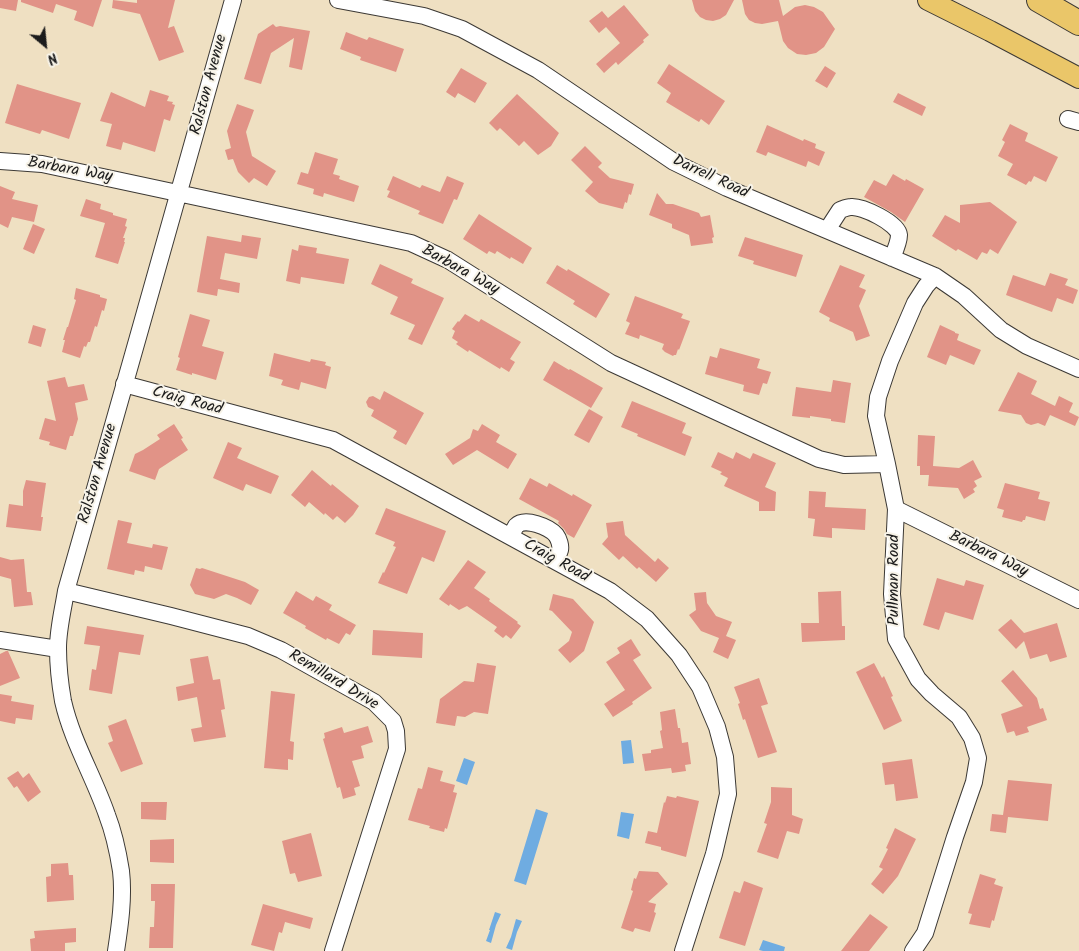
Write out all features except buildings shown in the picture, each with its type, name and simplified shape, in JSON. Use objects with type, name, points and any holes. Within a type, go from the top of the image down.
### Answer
[{"type":"highway","points":[[1039,0],[1079,23]]},
{"type":"main road","points":[[928,0],[1079,78]]},
{"type":"street","name":"Ralston Avenue","points":[[116,951],[122,901],[121,872],[107,815],[81,754],[66,711],[60,678],[58,649],[60,622],[66,591],[180,194],[233,0]]},
{"type":"street","name":"Darrell Road","points":[[338,0],[424,16],[462,29],[538,70],[674,162],[727,188],[936,276],[964,296],[1001,330],[1027,346],[1079,369]]},
{"type":"street","name":"Barbara Way","points":[[0,161],[42,164],[410,243],[448,260],[611,363],[819,460],[844,465],[887,464]]},
{"type":"street","points":[[827,230],[840,210],[851,207],[864,208],[888,222],[898,231],[899,237],[892,258]]},
{"type":"street","name":"Pullman Road","points":[[913,951],[925,933],[974,782],[978,758],[972,738],[959,717],[918,679],[896,639],[892,594],[896,509],[876,416],[878,397],[890,361],[915,303],[926,286],[936,276]]},
{"type":"street","name":"Craig Road","points":[[124,384],[333,440],[610,591],[647,618],[679,655],[700,687],[717,727],[725,757],[728,794],[714,854],[683,951]]},
{"type":"street","name":"Barbara Way","points":[[896,509],[1079,600]]},
{"type":"street","points":[[511,537],[516,526],[523,522],[530,522],[547,530],[556,536],[560,543],[560,550],[555,561]]},
{"type":"street","name":"Remillard Drive","points":[[66,591],[248,636],[281,650],[374,702],[393,721],[396,730],[397,749],[334,951]]},
{"type":"street","points":[[0,640],[58,649]]},
{"type":"water","points":[[631,740],[634,763],[623,764],[621,741]]},
{"type":"water","points":[[464,758],[475,762],[467,785],[456,781]]},
{"type":"water","points":[[536,809],[548,813],[526,885],[514,881]]},
{"type":"water","points":[[621,812],[634,814],[629,839],[617,836]]},
{"type":"water","points":[[495,912],[501,914],[491,943],[486,941]]},
{"type":"water","points":[[516,919],[522,921],[512,950],[506,948]]},
{"type":"water","points":[[763,940],[785,947],[784,951],[759,950]]}]
